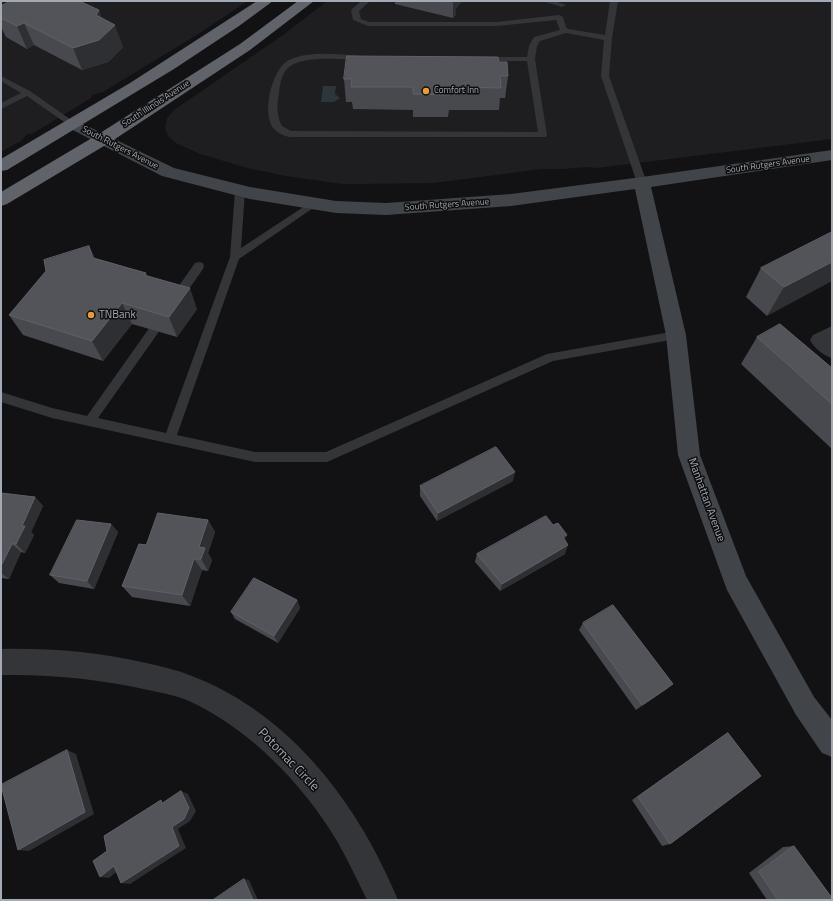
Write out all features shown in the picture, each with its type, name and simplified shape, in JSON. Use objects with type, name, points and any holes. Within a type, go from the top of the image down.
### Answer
[{"type":"highway","points":[[1,166],[73,124],[219,34],[266,1]]},
{"type":"highway","name":"South Illinois Avenue","points":[[1,200],[103,139],[245,47],[306,1]]},
{"type":"street","name":"South Rutgers Avenue","points":[[73,124],[168,172],[240,191],[336,207],[386,209],[511,200],[832,156]]},
{"type":"street","name":"Manhattan Avenue","points":[[642,183],[676,335],[689,455],[736,582],[805,706],[832,743]]},
{"type":"street","points":[[832,334],[820,340],[832,350]]},
{"type":"street","name":"Potomac Circle","points":[[1,662],[58,662],[128,672],[168,682],[202,693],[226,706],[261,731],[284,752],[315,786],[346,830],[383,900]]},
{"type":"lane","points":[[366,1],[355,10],[357,20],[368,24],[497,24],[559,17]]},
{"type":"lane","points":[[546,1],[562,3],[559,17],[562,28],[566,31]]},
{"type":"lane","points":[[614,1],[608,38],[605,76],[642,183]]},
{"type":"lane","points":[[374,58],[320,58],[300,60],[288,64],[278,76],[272,112],[278,128],[289,134],[543,135],[530,59],[533,46],[537,39],[566,31],[608,38]]},
{"type":"lane","points":[[476,59],[530,59]]},
{"type":"lane","points":[[1,78],[27,93],[73,124]]},
{"type":"lane","points":[[1,106],[27,93]]},
{"type":"lane","points":[[170,438],[235,257],[240,191]]},
{"type":"lane","points":[[235,257],[314,204]]},
{"type":"lane","points":[[173,302],[199,266]]},
{"type":"lane","points":[[90,421],[154,330]]},
{"type":"lane","points":[[1,397],[52,413],[255,457],[327,457],[552,357],[676,335]]},
{"type":"shaded area","points":[[1,1],[248,1],[195,36],[103,92],[92,95],[91,98],[32,134],[27,134],[21,141],[1,152]]},
{"type":"shaded area","points":[[327,1],[832,1],[832,139],[597,168],[542,169],[434,183],[342,184],[286,176],[247,168],[200,154],[176,143],[168,136],[165,128],[167,118],[174,110],[283,35]]},
{"type":"shaded area","points":[[323,86],[336,86],[335,94],[340,98],[334,102],[321,102]]},
{"type":"building","points":[[11,1],[79,1],[99,10],[96,15],[115,25],[99,40],[73,48],[24,23],[17,26],[1,18],[1,6]]},
{"type":"building","points":[[347,56],[498,57],[499,62],[507,62],[508,76],[500,76],[501,88],[449,87],[449,95],[413,94],[413,87],[351,87],[352,79],[344,79]]},
{"type":"building","points":[[832,232],[832,262],[784,287],[761,268]]},
{"type":"building","points":[[89,246],[93,258],[146,273],[144,275],[190,288],[169,317],[122,303],[92,341],[9,315],[46,271],[44,260]]},
{"type":"building","points":[[780,324],[832,368],[832,404],[757,337]]},
{"type":"building","points":[[496,447],[515,472],[438,513],[420,486]]},
{"type":"building","points":[[1,493],[35,497],[22,526],[25,526],[16,544],[12,544],[1,566]]},
{"type":"building","points":[[158,513],[208,520],[199,547],[205,548],[201,559],[194,559],[182,595],[122,586],[139,544],[146,545]]},
{"type":"building","points":[[546,516],[553,525],[558,523],[567,535],[563,537],[568,545],[502,584],[477,554]]},
{"type":"building","points":[[77,520],[111,524],[87,581],[50,575]]},
{"type":"building","points":[[254,578],[297,600],[274,636],[231,612]]},
{"type":"building","points":[[613,605],[673,684],[642,705],[583,623]]},
{"type":"building","points":[[728,733],[761,776],[670,844],[638,797]]},
{"type":"building","points":[[67,750],[85,812],[18,850],[1,785]]},
{"type":"building","points":[[181,791],[189,808],[184,819],[172,827],[179,846],[121,883],[114,866],[100,877],[93,861],[107,851],[104,836],[161,800],[162,803]]},
{"type":"building","points":[[794,846],[832,900],[778,900],[759,872]]},
{"type":"building","points":[[244,879],[253,900],[213,900]]},
{"type":"place","name":"Comfort Inn","points":[[426,91]]},
{"type":"place","name":"TNBank","points":[[91,315]]}]
